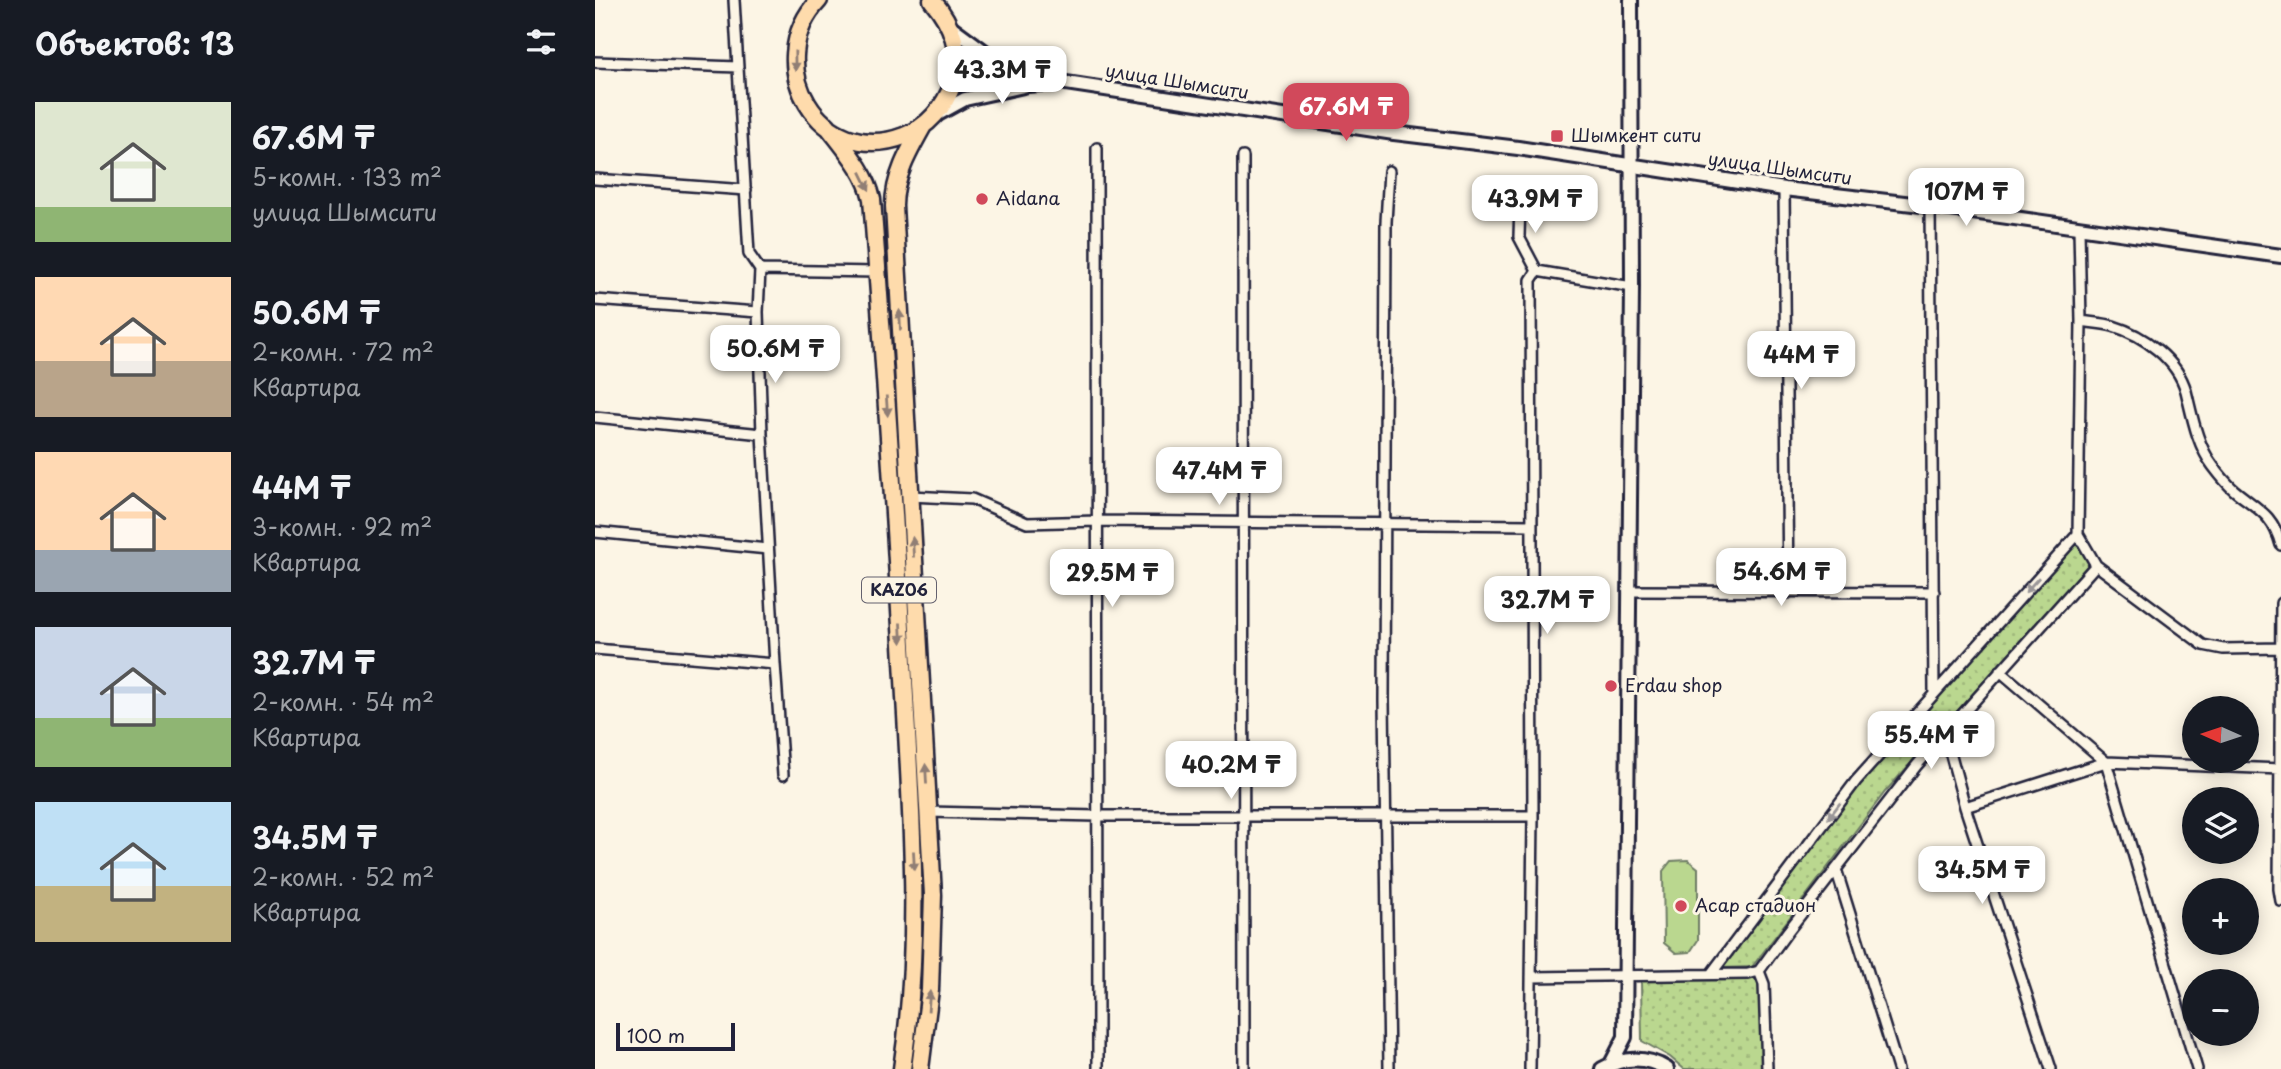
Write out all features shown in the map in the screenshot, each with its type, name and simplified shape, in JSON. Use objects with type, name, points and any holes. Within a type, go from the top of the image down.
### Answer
[{"type":"highway","name":"KАZ06","points":[[818,0],[801,25],[795,45],[794,65],[798,85],[806,103],[827,125],[850,156],[869,186],[872,199],[894,497],[915,872],[912,988],[902,1069]]},
{"type":"highway","name":"KАZ06","points":[[920,1069],[932,956],[933,895],[894,194],[907,156],[948,97],[956,74],[957,49],[950,26],[943,12],[932,0]]},
{"type":"highway","name":"KАZ06","points":[[827,125],[849,137],[875,141],[900,137],[929,121]]},
{"type":"main road","points":[[1607,1067],[1625,1037],[1632,286],[1630,0]]},
{"type":"main road","name":"улица Шымсити","points":[[950,26],[1007,65],[1066,83],[1784,189],[1930,206],[2281,256]]},
{"type":"main road","name":"улица Шымсити","points":[[929,121],[965,99],[1028,85],[1066,83]]},
{"type":"main road","points":[[1625,1037],[1633,1049],[1667,1069]]},
{"type":"main road","points":[[1607,1067],[1624,1060],[1651,1062]]},
{"type":"street","points":[[734,0],[749,254],[760,270],[758,312],[762,435],[783,775]]},
{"type":"street","points":[[595,62],[738,68]]},
{"type":"street","points":[[1097,148],[1098,1069]]},
{"type":"street","points":[[1243,158],[1244,1069]]},
{"type":"street","points":[[1389,171],[1386,222],[1386,815],[1389,1069]]},
{"type":"street","points":[[595,179],[746,190]]},
{"type":"street","points":[[1784,189],[1788,593]]},
{"type":"street","points":[[1520,203],[1519,237],[1537,271]]},
{"type":"street","points":[[1930,206],[1934,693]]},
{"type":"street","points":[[2079,229],[2081,321],[2078,534],[2096,565],[2203,645],[2223,649],[2280,648]]},
{"type":"street","points":[[760,270],[877,272]]},
{"type":"street","points":[[1537,271],[1632,286]]},
{"type":"street","points":[[1530,1069],[1533,816],[1531,280],[1537,271]]},
{"type":"street","points":[[595,300],[758,312]]},
{"type":"street","points":[[2081,321],[2113,326],[2142,338],[2169,362],[2184,386],[2195,428],[2211,463],[2232,489],[2270,518],[2281,545]]},
{"type":"street","points":[[595,417],[762,435]]},
{"type":"street","points":[[910,496],[972,499],[1027,523],[1097,521],[1532,525]]},
{"type":"street","points":[[595,532],[768,549]]},
{"type":"street","points":[[1710,974],[1856,780],[2078,534]]},
{"type":"street","points":[[1531,977],[1748,974],[1759,971],[1917,765],[2096,565]]},
{"type":"street","points":[[1628,591],[1934,592]]},
{"type":"street","points":[[2281,603],[2281,901]]},
{"type":"street","points":[[595,649],[775,664]]},
{"type":"street","points":[[2000,671],[2106,762],[2197,1069]]},
{"type":"street","points":[[1945,733],[1965,807],[2051,1069]]},
{"type":"street","points":[[1965,807],[2106,762],[2280,769]]},
{"type":"street","points":[[928,812],[1097,816],[1533,816]]},
{"type":"street","points":[[1836,869],[1898,1069]]},
{"type":"street","points":[[1759,971],[1764,984],[1767,1069]]},
{"type":"green space","points":[[2078,543],[2089,564],[1885,792],[1752,967],[1722,968],[1870,771],[1992,638],[2071,546]]},
{"type":"green space","name":"Асар стадион","points":[[1688,860],[1698,868],[1698,940],[1690,952],[1676,953],[1664,943],[1663,871],[1671,861]]},
{"type":"green space","points":[[1753,977],[1761,985],[1764,1069],[1684,1069],[1670,1057],[1642,1041],[1641,982],[1644,978]]},
{"type":"place","name":"Шымкент сити","points":[[1557,136]]},
{"type":"place","name":"Aidana","points":[[982,199]]},
{"type":"place","name":"Erdau shop","points":[[1611,686]]},
{"type":"place","name":"Асар стадион","points":[[1681,906]]}]
